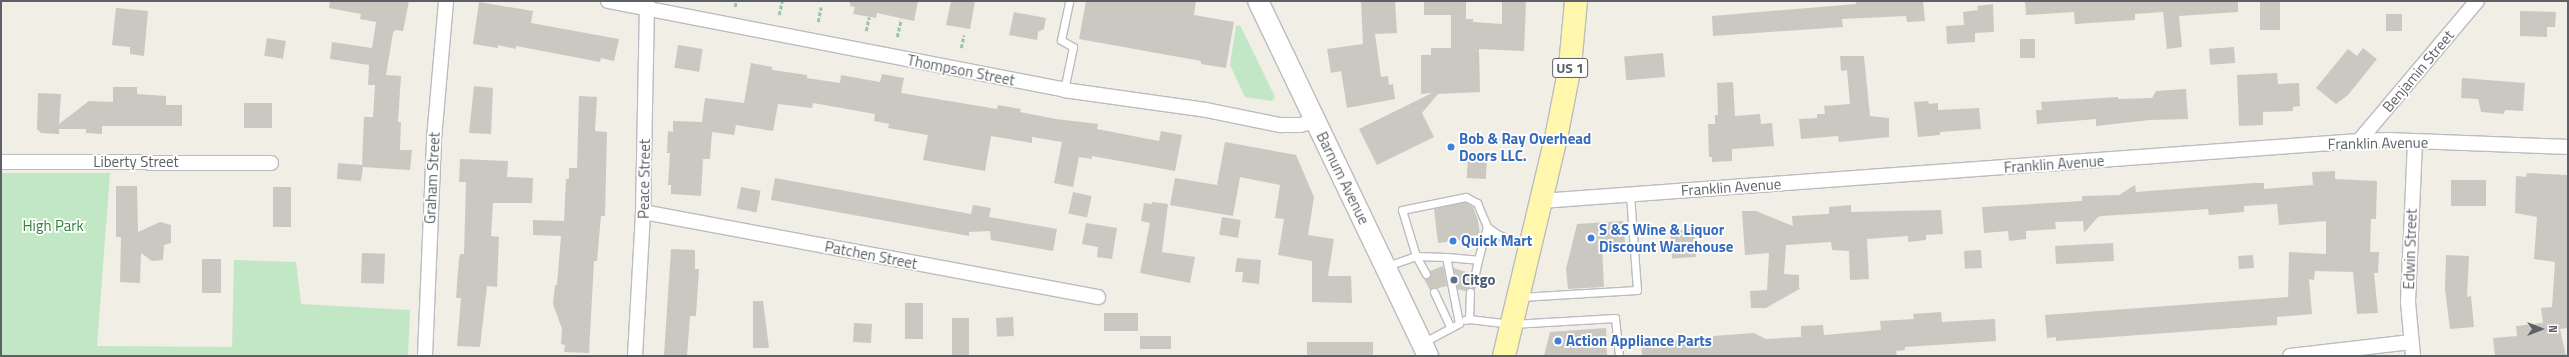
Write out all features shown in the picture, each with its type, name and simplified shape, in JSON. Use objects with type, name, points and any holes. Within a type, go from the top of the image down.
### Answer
[{"type":"main road","name":"Barnum Avenue","points":[[1258,1],[1425,350]]},
{"type":"main road","name":"US 1","points":[[1504,356],[1541,201],[1570,66],[1576,1]]},
{"type":"street","name":"Graham Street","points":[[425,356],[434,138],[446,1]]},
{"type":"street","name":"Thompson Street","points":[[608,1],[647,5],[1064,90],[1206,110],[1280,124],[1300,125],[1316,121]]},
{"type":"street","name":"Benjamin Street","points":[[2359,141],[2477,1]]},
{"type":"street","name":"Peace Street","points":[[635,356],[644,212],[647,5]]},
{"type":"street","name":"Franklin Avenue","points":[[1541,201],[2359,141],[2415,141],[2568,147]]},
{"type":"street","name":"Edwin Street","points":[[2412,349],[2408,302],[2415,141]]},
{"type":"street","name":"Liberty Street","points":[[1,162],[271,163]]},
{"type":"street","name":"Patchen Street","points":[[644,212],[1098,297]]},
{"type":"street","points":[[2290,356],[2412,349]]},
{"type":"lane","points":[[1064,90],[1074,47],[1061,40],[1069,1]]},
{"type":"lane","points":[[1518,297],[1637,290],[1630,195]]},
{"type":"lane","points":[[1426,274],[1416,256],[1402,210],[1466,197],[1477,203],[1487,227],[1499,235],[1530,246]]},
{"type":"lane","points":[[1475,274],[1487,227]]},
{"type":"lane","points":[[1385,267],[1416,256],[1478,260]]},
{"type":"lane","points":[[1446,257],[1459,323]]},
{"type":"lane","points":[[1434,292],[1450,327]]},
{"type":"lane","points":[[1468,319],[1470,292]]},
{"type":"lane","points":[[1425,350],[1450,327],[1468,319],[1512,324],[1615,318],[1619,356]]},
{"type":"path","points":[[735,7],[736,1]]},
{"type":"path","points":[[779,15],[782,1]]},
{"type":"path","points":[[818,22],[821,7]]},
{"type":"path","points":[[866,31],[869,17]]},
{"type":"path","points":[[897,37],[901,19]]},
{"type":"path","points":[[961,48],[964,35]]},
{"type":"green space","points":[[1240,25],[1275,97],[1272,101],[1245,97],[1230,65],[1236,26]]},
{"type":"green space","name":"High Park","points":[[1,173],[110,173],[97,346],[232,347],[234,260],[296,262],[301,304],[410,310],[408,356],[1,356]]},
{"type":"building","points":[[330,1],[409,1],[403,31],[395,30],[393,33],[386,75],[401,76],[398,122],[401,122],[400,150],[412,150],[410,170],[363,167],[361,181],[337,179],[338,163],[362,165],[364,117],[373,117],[375,85],[368,85],[369,65],[330,59],[332,42],[372,48],[376,22],[360,19],[361,14],[329,8]]},
{"type":"building","points":[[850,1],[918,1],[914,21],[877,13],[876,18],[853,14],[855,7],[850,6]]},
{"type":"building","points":[[951,1],[975,1],[970,29],[946,25]]},
{"type":"building","points":[[1086,1],[1196,1],[1194,15],[1234,22],[1226,68],[1201,64],[1201,61],[1079,39]]},
{"type":"building","points":[[1361,1],[1395,1],[1397,33],[1375,34],[1381,77],[1388,76],[1389,85],[1393,84],[1395,99],[1347,108],[1341,71],[1331,73],[1327,49],[1363,44]]},
{"type":"building","points":[[1424,1],[1466,1],[1466,19],[1473,19],[1473,22],[1502,24],[1502,1],[1526,1],[1524,51],[1479,49],[1480,92],[1438,94],[1422,113],[1434,137],[1377,165],[1359,129],[1432,93],[1421,94],[1421,55],[1431,55],[1431,48],[1451,48],[1451,15],[1424,15]]},
{"type":"building","points":[[1856,1],[1923,1],[1925,21],[1907,22],[1906,16],[1842,19],[1843,27],[1713,36],[1712,16],[1856,4]]},
{"type":"building","points":[[2025,1],[2238,1],[2238,12],[2179,16],[2182,47],[2167,49],[2163,12],[2135,14],[2135,20],[2075,24],[2074,12],[2026,15]]},
{"type":"building","points":[[2260,1],[2280,1],[2280,30],[2260,30]]},
{"type":"building","points":[[479,2],[533,11],[531,23],[619,39],[614,61],[601,58],[600,62],[516,46],[516,49],[498,45],[498,48],[473,44]]},
{"type":"building","points":[[1993,4],[1994,32],[1975,33],[1975,42],[1947,44],[1946,26],[1964,25],[1963,12],[1978,10],[1977,6]]},
{"type":"building","points":[[116,8],[148,11],[144,56],[130,54],[130,47],[112,45]]},
{"type":"building","points":[[2520,11],[2556,12],[2555,27],[2547,27],[2547,37],[2520,36]]},
{"type":"building","points":[[1014,12],[1046,18],[1044,29],[1038,32],[1037,40],[1009,35]]},
{"type":"building","points":[[2386,14],[2402,14],[2402,31],[2386,31]]},
{"type":"building","points":[[267,38],[286,41],[283,59],[264,56]]},
{"type":"building","points":[[2020,39],[2035,39],[2035,58],[2020,58]]},
{"type":"building","points":[[678,45],[703,49],[699,72],[674,68]]},
{"type":"building","points":[[2234,47],[2235,63],[2210,65],[2209,49]]},
{"type":"building","points":[[2363,48],[2377,59],[2348,95],[2336,104],[2316,88],[2348,49],[2357,56]]},
{"type":"building","points":[[1663,53],[1665,77],[1626,80],[1624,56]]},
{"type":"building","points":[[1840,56],[1864,56],[1870,116],[1889,118],[1889,137],[1839,142],[1838,136],[1801,139],[1799,119],[1817,118],[1817,114],[1825,114],[1824,106],[1850,104],[1847,70],[1841,71]]},
{"type":"building","points":[[751,63],[772,67],[772,70],[807,75],[807,78],[840,83],[841,75],[880,82],[882,74],[904,78],[901,93],[997,109],[998,105],[1021,109],[1020,112],[1056,119],[1098,124],[1097,129],[1159,141],[1161,131],[1182,135],[1175,171],[1092,156],[1092,159],[1079,157],[1073,187],[1054,183],[1062,142],[1032,137],[1032,143],[991,136],[985,171],[923,160],[928,135],[888,128],[889,124],[874,121],[875,114],[813,103],[812,108],[778,104],[773,131],[736,125],[734,135],[712,132],[710,159],[703,159],[701,196],[671,194],[671,185],[668,185],[670,153],[667,153],[668,131],[673,132],[673,121],[702,122],[705,98],[744,103]]},
{"type":"building","points":[[2277,73],[2278,84],[2299,83],[2300,106],[2293,107],[2293,111],[2263,112],[2263,125],[2239,126],[2237,75]]},
{"type":"building","points":[[2462,78],[2525,83],[2523,111],[2505,110],[2504,114],[2481,112],[2478,99],[2461,98]]},
{"type":"building","points":[[1733,82],[1735,116],[1760,114],[1761,124],[1772,123],[1774,146],[1732,149],[1732,161],[1712,162],[1712,157],[1709,157],[1708,124],[1715,124],[1715,115],[1718,115],[1717,83]]},
{"type":"building","points":[[474,86],[493,88],[491,134],[469,133]]},
{"type":"building","points":[[113,87],[137,87],[137,94],[166,96],[166,105],[182,105],[182,126],[102,126],[102,134],[86,133],[86,129],[59,129],[59,134],[41,133],[37,129],[38,93],[61,94],[59,124],[89,101],[113,102]]},
{"type":"building","points":[[2186,89],[2188,119],[2150,120],[2096,126],[2096,119],[2037,124],[2036,110],[2042,110],[2041,102],[2118,97],[2118,99],[2152,98],[2156,91]]},
{"type":"building","points":[[579,96],[597,97],[595,131],[607,132],[605,216],[601,216],[597,261],[594,261],[589,353],[564,352],[565,345],[561,344],[562,329],[553,304],[555,285],[557,285],[561,236],[533,235],[533,220],[564,221],[566,179],[569,179],[569,168],[577,168]]},
{"type":"building","points":[[1928,101],[1929,104],[1938,103],[1938,110],[1979,108],[1981,129],[1940,132],[1940,135],[1918,137],[1914,102]]},
{"type":"building","points":[[244,103],[272,103],[272,128],[244,128]]},
{"type":"building","points":[[1225,142],[1296,155],[1314,197],[1308,235],[1334,239],[1328,276],[1351,276],[1352,303],[1312,302],[1312,261],[1278,255],[1284,219],[1275,218],[1280,185],[1240,177],[1233,216],[1170,205],[1175,178],[1217,185]]},
{"type":"building","points":[[1468,155],[1487,156],[1486,179],[1467,178]]},
{"type":"building","points":[[460,159],[508,161],[507,177],[533,178],[532,203],[493,203],[491,236],[499,237],[497,287],[487,286],[480,347],[457,346],[461,298],[456,298],[459,259],[460,254],[464,254],[466,182],[459,182]]},
{"type":"building","points":[[2335,171],[2335,179],[2377,181],[2376,219],[2371,219],[2370,252],[2379,252],[2378,273],[2374,273],[2378,313],[2357,314],[2353,272],[2315,271],[2314,280],[2309,279],[2312,314],[2277,317],[2277,325],[2056,341],[2056,337],[2047,338],[2045,315],[2288,297],[2289,252],[2326,254],[2326,221],[2279,225],[2277,204],[2244,206],[2244,212],[2209,215],[2208,209],[2102,216],[2098,217],[2084,233],[2083,221],[2055,222],[2056,229],[2026,231],[2026,239],[2009,241],[2008,231],[1984,233],[1982,207],[2082,201],[2082,196],[2119,195],[2135,185],[2136,192],[2254,183],[2264,183],[2264,189],[2313,185],[2312,172]]},
{"type":"building","points":[[2527,173],[2568,175],[2568,328],[2560,329],[2566,356],[2495,356],[2493,338],[2517,336],[2516,326],[2543,323],[2541,308],[2552,307],[2555,262],[2534,259],[2537,217],[2515,213],[2516,176],[2526,177]]},
{"type":"building","points":[[775,178],[971,214],[973,205],[991,208],[989,217],[1057,229],[1053,251],[991,240],[990,231],[969,232],[969,236],[771,200]]},
{"type":"building","points":[[2451,180],[2486,180],[2486,206],[2451,206]]},
{"type":"building","points":[[116,186],[137,186],[138,232],[160,222],[171,225],[171,243],[164,245],[163,260],[152,261],[141,253],[140,283],[120,282],[121,237],[116,237]]},
{"type":"building","points":[[273,187],[291,187],[291,227],[273,227]]},
{"type":"building","points":[[741,187],[761,191],[756,212],[737,209]]},
{"type":"building","points":[[1073,192],[1092,196],[1087,217],[1068,214]]},
{"type":"building","points":[[1152,202],[1168,204],[1162,252],[1195,257],[1190,283],[1140,273],[1150,223],[1141,221],[1144,203],[1152,204]]},
{"type":"building","points":[[1465,202],[1473,207],[1478,220],[1480,235],[1468,236],[1468,239],[1438,243],[1434,209]]},
{"type":"building","points":[[1851,205],[1851,212],[1941,210],[1943,234],[1926,235],[1926,240],[1908,242],[1908,236],[1867,239],[1869,279],[1850,280],[1849,251],[1832,250],[1831,242],[1786,245],[1784,274],[1799,275],[1799,288],[1801,288],[1766,308],[1751,308],[1750,291],[1767,290],[1769,253],[1745,255],[1742,211],[1756,211],[1793,226],[1792,216],[1829,214],[1829,207]]},
{"type":"building","points":[[1222,217],[1241,220],[1238,238],[1219,235]]},
{"type":"building","points":[[1623,221],[1625,243],[1602,246],[1604,287],[1568,289],[1566,269],[1577,224]]},
{"type":"building","points":[[1086,223],[1117,228],[1112,259],[1097,257],[1098,247],[1082,244]]},
{"type":"building","points":[[1694,229],[1696,257],[1672,259],[1670,231]]},
{"type":"building","points":[[2113,243],[2114,261],[2056,264],[2055,246]]},
{"type":"building","points":[[671,249],[695,250],[695,269],[699,269],[696,316],[690,316],[687,356],[664,355]]},
{"type":"building","points":[[1981,250],[1982,268],[1965,269],[1964,251]]},
{"type":"building","points":[[362,253],[385,254],[384,284],[361,283]]},
{"type":"building","points":[[2253,255],[2254,268],[2239,269],[2238,256]]},
{"type":"building","points":[[2446,255],[2469,256],[2467,297],[2471,296],[2474,327],[2450,329],[2445,289]]},
{"type":"building","points":[[1237,258],[1261,260],[1259,284],[1242,282],[1243,272],[1235,272]]},
{"type":"building","points":[[202,259],[221,259],[221,293],[202,293]]},
{"type":"building","points":[[1443,266],[1447,286],[1430,290],[1424,279],[1430,277],[1430,271]]},
{"type":"building","points":[[1453,268],[1470,273],[1472,278],[1478,278],[1475,290],[1471,287],[1465,291],[1457,289]]},
{"type":"building","points":[[753,301],[763,301],[769,348],[753,348]]},
{"type":"building","points":[[905,303],[923,303],[923,339],[905,339]]},
{"type":"building","points":[[1941,312],[1942,322],[1995,319],[1996,341],[1905,347],[1905,350],[1896,351],[1897,356],[1642,356],[1641,341],[1713,339],[1713,336],[1754,333],[1766,339],[1801,337],[1801,326],[1823,325],[1824,335],[1881,330],[1880,321],[1914,319],[1913,314]]},
{"type":"building","points":[[1104,313],[1138,313],[1138,331],[1104,331]]},
{"type":"building","points":[[1013,317],[1014,336],[997,337],[996,318]]},
{"type":"building","points":[[952,318],[969,318],[969,356],[952,356]]},
{"type":"building","points":[[854,323],[872,324],[871,343],[853,342]]},
{"type":"building","points":[[1606,328],[1607,356],[1544,356],[1550,332]]},
{"type":"building","points":[[1140,336],[1171,336],[1171,349],[1140,349]]},
{"type":"building","points":[[1307,342],[1373,342],[1373,356],[1307,356]]},
{"type":"place","name":"Bob & Ray Overhead Doors LLC.","points":[[1451,147]]},
{"type":"place","name":"S &S Wine & Liquor Discount Warehouse","points":[[1591,238]]},
{"type":"place","name":"Quick Mart","points":[[1453,241]]},
{"type":"place","name":"Citgo","points":[[1454,280]]},
{"type":"place","name":"Action Appliance Parts","points":[[1558,341]]}]
